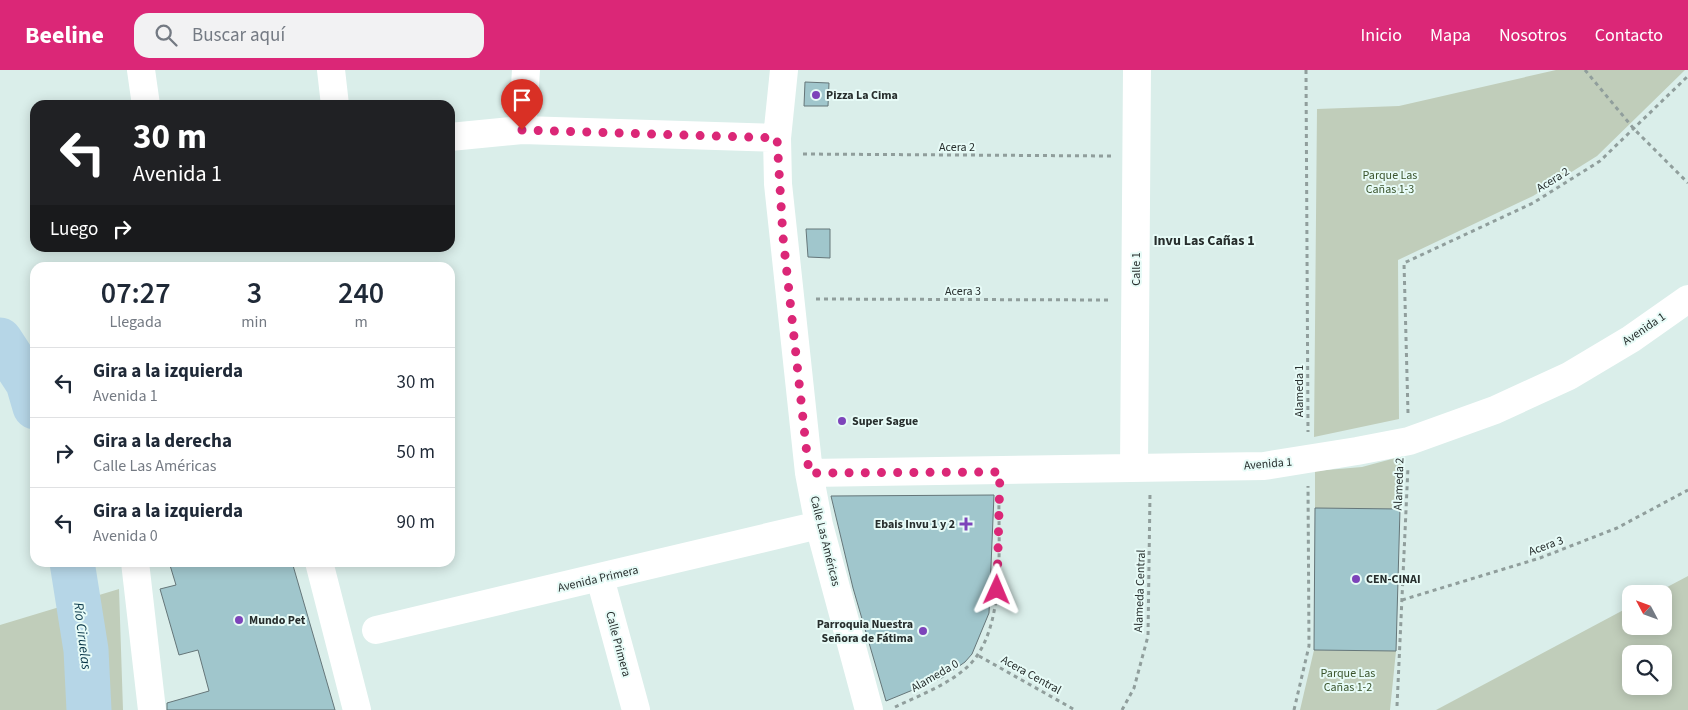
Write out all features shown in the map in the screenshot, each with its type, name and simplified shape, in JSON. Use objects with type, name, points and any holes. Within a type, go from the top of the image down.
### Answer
[{"type":"street","points":[[141,70],[145,100]]},
{"type":"street","points":[[331,70],[334,100]]},
{"type":"street","points":[[522,130],[526,70]]},
{"type":"street","name":"Calle Las Américas","points":[[784,70],[777,146],[783,237],[809,473],[819,525],[869,710]]},
{"type":"street","name":"Calle 1","points":[[1137,70],[1136,301],[1142,468]]},
{"type":"street","points":[[455,137],[522,130],[777,146]]},
{"type":"street","name":"Avenida 1","points":[[809,473],[1000,472],[1264,466],[1308,460],[1409,441],[1495,410],[1568,376],[1631,339],[1688,298]]},
{"type":"street","name":"Avenida Primera","points":[[376,630],[819,525]]},
{"type":"street","points":[[136,567],[152,710]]},
{"type":"street","points":[[320,567],[357,710]]},
{"type":"street","name":"Calle Primera","points":[[600,578],[636,710]]},
{"type":"path","name":"Alameda 1","points":[[1294,710],[1309,646],[1306,70]]},
{"type":"path","points":[[1585,70],[1634,130],[1688,183]]},
{"type":"path","name":"Acera 2","points":[[1404,263],[1533,203],[1600,161],[1688,76]]},
{"type":"path","name":"Acera 2","points":[[777,146],[1136,156]]},
{"type":"path","name":"Alameda 2","points":[[1397,706],[1409,441],[1404,263]]},
{"type":"path","name":"Acera 3","points":[[790,299],[1136,301]]},
{"type":"path","name":"Alameda Central","points":[[1122,710],[1134,688],[1148,636],[1142,468]]},
{"type":"path","name":"Alameda 0","points":[[890,710],[950,680],[965,669],[978,656],[990,631],[997,590],[1000,472]]},
{"type":"path","name":"Acera 3","points":[[1402,600],[1540,558],[1600,535],[1617,528],[1688,490]]},
{"type":"path","name":"Acera Central","points":[[978,656],[1076,710]]},
{"type":"green space","name":"Parque Las Cañas 1-3","points":[[1556,70],[1685,70],[1597,156],[1533,196],[1398,260],[1399,419],[1314,437],[1317,109],[1399,106]]},
{"type":"green space","points":[[1403,456],[1400,509],[1315,508],[1315,471],[1362,467]]},
{"type":"green space","points":[[1688,576],[1688,710],[1436,710],[1622,611],[1622,635],[1672,635],[1671,585]]},
{"type":"green space","points":[[119,589],[123,710],[0,710],[0,625]]},
{"type":"green space","name":"Parque Las Cañas 1-2","points":[[1314,650],[1396,651],[1390,710],[1300,710]]},
{"type":"building","name":"Pizza La Cima","points":[[805,82],[829,83],[828,106],[804,106]]},
{"type":"building","points":[[806,229],[830,229],[830,258],[808,257]]},
{"type":"building","points":[[994,495],[989,613],[972,654],[965,662],[942,678],[886,701],[853,588],[831,496]]},
{"type":"building","name":"CEN-CINAI","points":[[1315,508],[1400,509],[1396,651],[1314,650]]},
{"type":"building","name":"Mundo Pet","points":[[171,567],[293,567],[335,710],[167,710],[167,703],[209,691],[198,650],[179,655],[160,589],[176,585]]},
{"type":"waterway","name":"Río Ciruelas","points":[[0,340],[28,383],[30,390]]},
{"type":"waterway","name":"Río Ciruelas","points":[[73,567],[86,650],[89,710]]},
{"type":"place","name":"Pizza La Cima","points":[[816,95]]},
{"type":"place","name":"Super Sague","points":[[842,421]]},
{"type":"place","name":"Ebais Invu 1 y 2","points":[[966,524]]},
{"type":"place","name":"CEN-CINAI","points":[[1356,579]]},
{"type":"place","name":"Mundo Pet","points":[[239,620]]},
{"type":"place","name":"Parroquia Nuestra Señora de Fátima","points":[[923,631]]},
{"type":"district","name":"Invu Las Cañas 1","points":[[1204,241]]},
{"type":"route","points":[[522,130],[777,138],[778,184],[783,237],[809,473],[1000,472],[997,590]]}]
